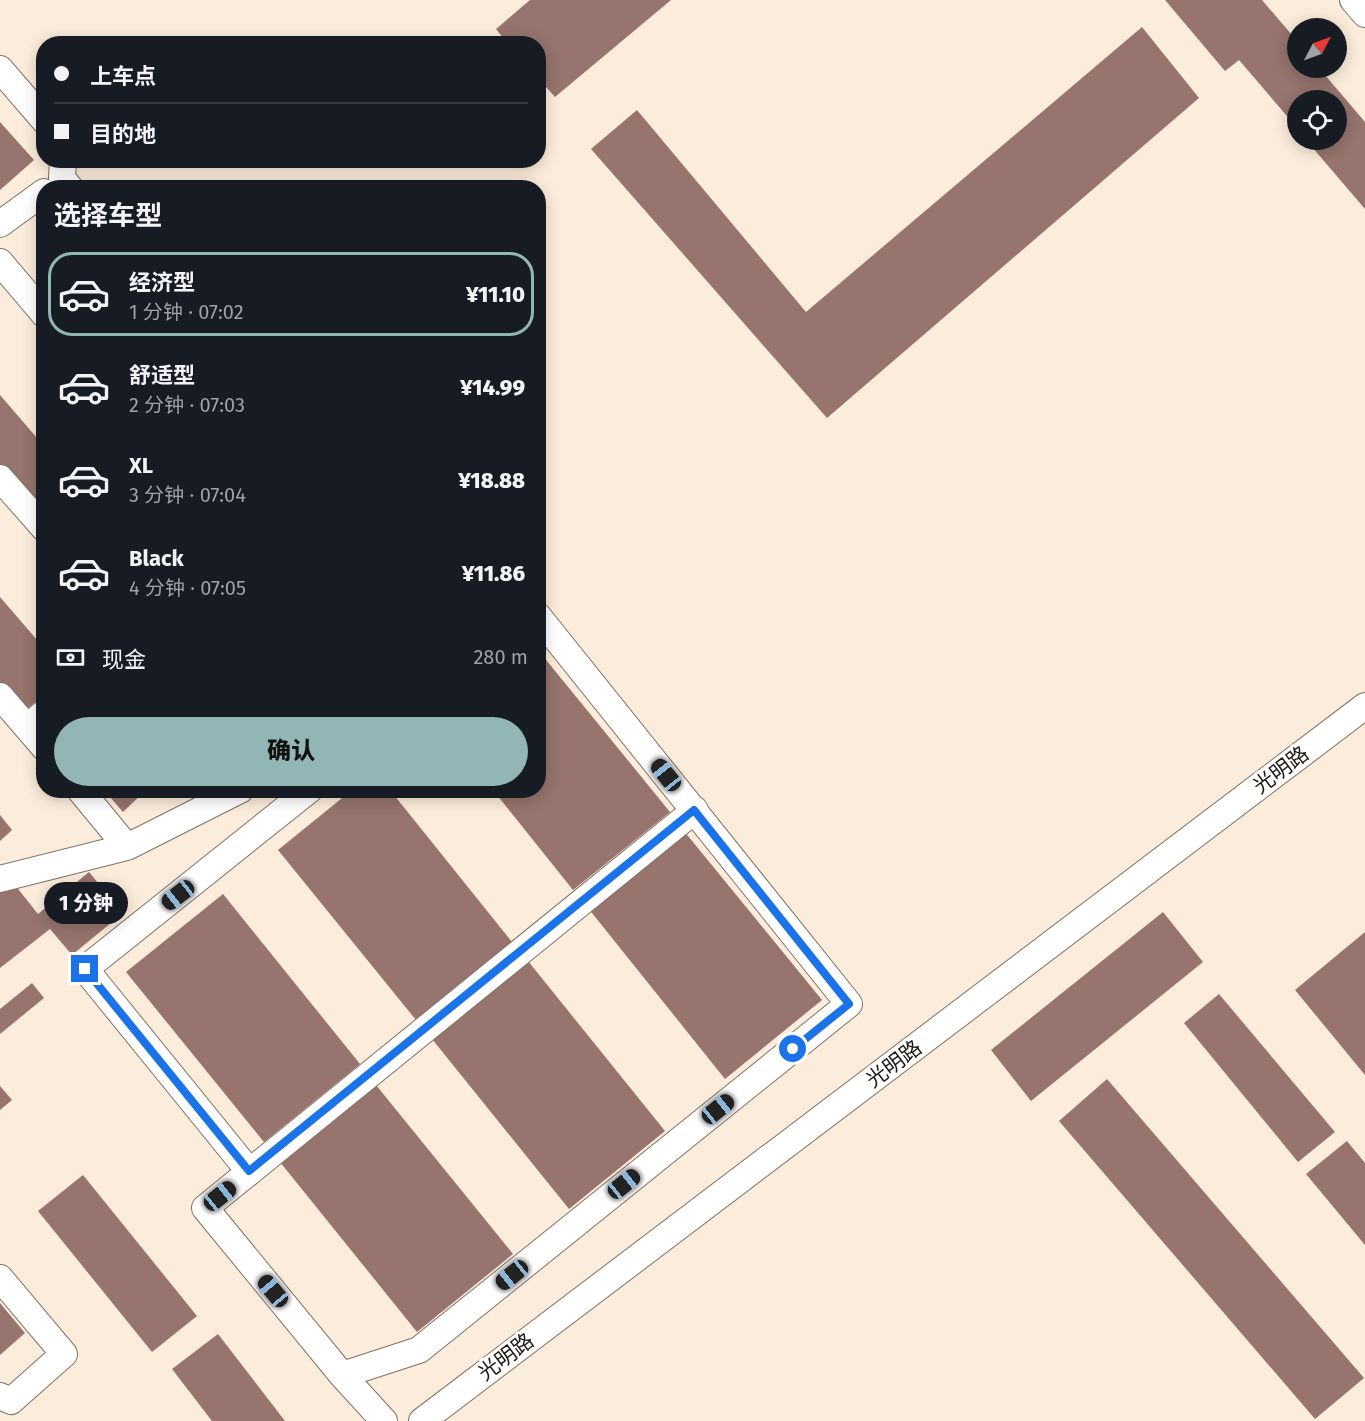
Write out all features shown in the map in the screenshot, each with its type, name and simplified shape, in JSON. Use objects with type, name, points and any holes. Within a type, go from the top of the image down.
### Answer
[{"type":"street","points":[[1353,0],[1365,14]]},
{"type":"street","points":[[0,69],[36,111]]},
{"type":"street","points":[[0,224],[36,197]]},
{"type":"street","points":[[0,262],[36,305]]},
{"type":"street","points":[[0,478],[36,519]]},
{"type":"street","points":[[342,1375],[419,1350],[849,1004],[546,626]]},
{"type":"street","points":[[0,696],[35,720]]},
{"type":"street","name":"光明路","points":[[422,1421],[1365,706]]},
{"type":"street","points":[[87,798],[128,847]]},
{"type":"street","points":[[0,879],[128,847],[224,798]]},
{"type":"street","points":[[249,1171],[85,969],[299,798]]},
{"type":"street","points":[[384,1421],[342,1375],[205,1208],[694,810]]},
{"type":"street","points":[[0,1278],[64,1354],[11,1401],[0,1396]]},
{"type":"building","points":[[530,0],[671,0],[555,97],[546,87],[546,36],[502,36],[496,29]]},
{"type":"building","points":[[1165,0],[1262,0],[1287,29],[1287,78],[1328,78],[1338,90],[1287,90],[1287,116],[1239,60],[1225,71]]},
{"type":"building","points":[[1142,27],[1199,98],[827,418],[591,149],[637,110],[806,312]]},
{"type":"building","points":[[1347,101],[1365,122],[1365,209],[1315,150],[1347,150]]},
{"type":"building","points":[[0,122],[34,160],[0,190]]},
{"type":"building","points":[[0,395],[36,437],[36,525],[0,484]]},
{"type":"building","points":[[0,597],[36,639],[36,701],[23,712],[0,685]]},
{"type":"building","points":[[546,660],[670,812],[573,890],[499,798],[546,798]]},
{"type":"building","points":[[111,798],[138,798],[123,812]]},
{"type":"building","points":[[342,798],[396,798],[512,942],[416,1020],[278,850]]},
{"type":"building","points":[[0,815],[12,830],[0,841]]},
{"type":"building","points":[[684,831],[822,1000],[725,1079],[588,908]]},
{"type":"building","points":[[89,872],[123,913],[72,955],[50,929],[0,968],[0,889],[11,880],[38,914]]},
{"type":"building","points":[[223,894],[360,1064],[264,1142],[126,972]]},
{"type":"building","points":[[1163,912],[1203,962],[1031,1101],[991,1050]]},
{"type":"building","points":[[1365,932],[1365,1075],[1295,990]]},
{"type":"building","points":[[528,961],[665,1131],[569,1209],[432,1039]]},
{"type":"building","points":[[32,983],[44,998],[0,1034],[0,1009]]},
{"type":"building","points":[[1219,994],[1335,1132],[1298,1162],[1184,1023]]},
{"type":"building","points":[[1107,1079],[1364,1378],[1315,1419],[1059,1121]]},
{"type":"building","points":[[376,1085],[513,1254],[417,1332],[280,1162]]},
{"type":"building","points":[[0,1086],[12,1100],[0,1110]]},
{"type":"building","points":[[1347,1141],[1365,1163],[1365,1245],[1306,1174]]},
{"type":"building","points":[[83,1175],[197,1316],[152,1352],[38,1211]]},
{"type":"building","points":[[0,1303],[25,1333],[0,1355]]},
{"type":"building","points":[[218,1334],[285,1421],[212,1421],[172,1369]]},
{"type":"route","points":[[85,969],[249,1171],[694,810],[849,1004],[793,1049]]}]
